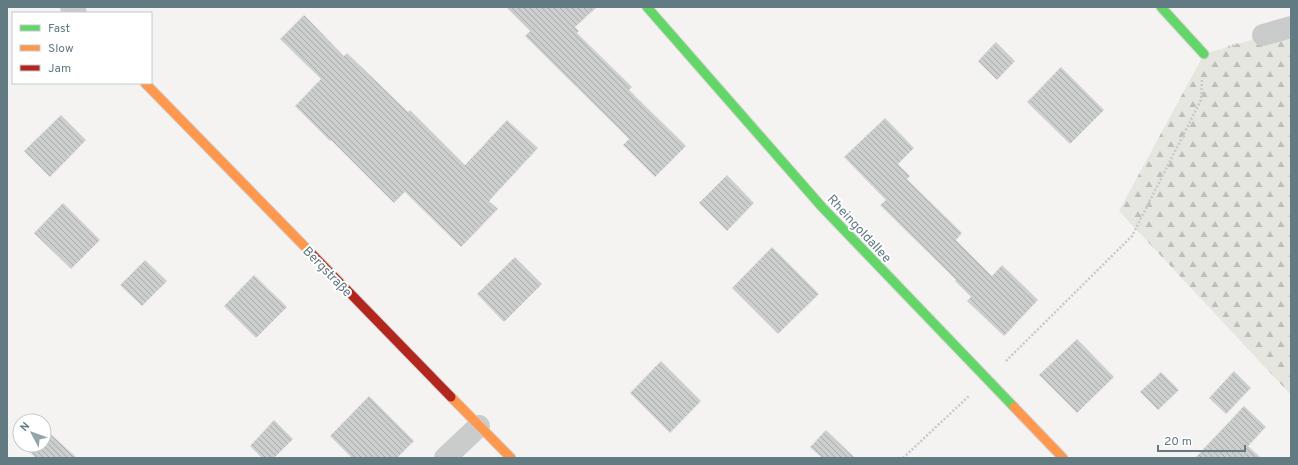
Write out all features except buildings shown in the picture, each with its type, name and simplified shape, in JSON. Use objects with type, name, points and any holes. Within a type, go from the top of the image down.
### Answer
[{"type":"street","name":"Rheingoldallee","points":[[647,7],[822,207],[1063,458]]},
{"type":"street","points":[[1161,7],[1204,54]]},
{"type":"street","points":[[1263,35],[1291,27]]},
{"type":"street","name":"Bergstraße","points":[[146,84],[511,458]]},
{"type":"street","points":[[445,458],[479,426]]},
{"type":"path","points":[[903,458],[987,379],[1132,236],[1201,100],[1204,54],[1263,35]]},
{"type":"green space","points":[[1291,28],[1291,395],[1119,211],[1204,54]]},
{"type":"traffic: fast","points":[[647,7],[822,207],[1014,407]]},
{"type":"traffic: fast","points":[[1161,7],[1204,54]]},
{"type":"traffic: slow","points":[[146,84],[311,253]]},
{"type":"traffic: slow","points":[[451,397],[511,458]]},
{"type":"traffic: slow","points":[[1014,407],[1063,458]]},
{"type":"traffic: jam","points":[[311,253],[451,397]]}]
